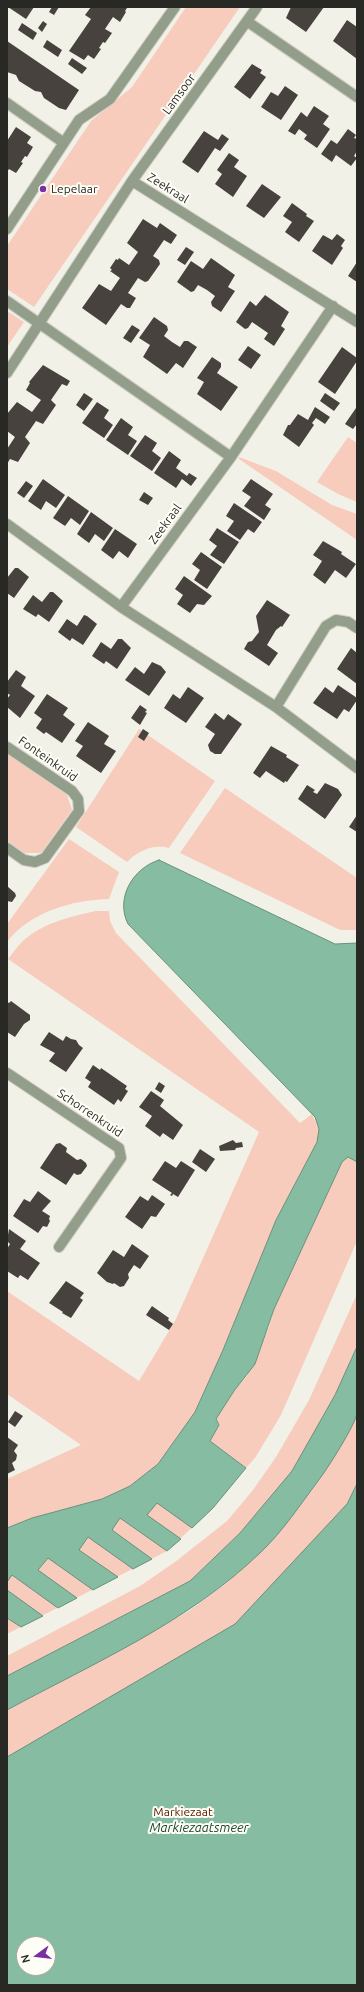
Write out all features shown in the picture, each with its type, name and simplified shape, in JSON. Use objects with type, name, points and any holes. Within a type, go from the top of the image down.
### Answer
[{"type":"street","points":[[7,229],[79,120],[110,99],[175,7]]},
{"type":"street","name":"Lamsoor","points":[[132,182],[248,22],[257,7]]},
{"type":"street","points":[[248,22],[357,97]]},
{"type":"street","points":[[7,103],[64,143]]},
{"type":"street","name":"Zeekraal","points":[[7,373],[132,182],[357,322]]},
{"type":"street","points":[[7,301],[41,323],[231,457]]},
{"type":"street","name":"Zeekraal","points":[[121,607],[231,457],[333,306]]},
{"type":"street","points":[[7,524],[121,607],[276,707],[357,768]]},
{"type":"street","points":[[276,707],[326,626],[336,620],[348,622],[357,628]]},
{"type":"street","name":"Fonteinkruid","points":[[7,747],[72,791],[78,799],[79,811],[45,858],[35,862],[24,860],[7,848]]},
{"type":"street","name":"Schorrenkruid","points":[[7,1074],[119,1148],[121,1158],[58,1247]]},
{"type":"green space","points":[[186,7],[240,7],[34,307],[7,289],[7,246],[91,121],[132,87]]},
{"type":"green space","points":[[7,311],[24,322],[7,347]]},
{"type":"green space","points":[[348,437],[357,443],[357,502],[338,494],[317,482]]},
{"type":"green space","points":[[239,457],[276,471],[332,505],[357,514],[357,540],[239,459]]},
{"type":"green space","points":[[139,729],[215,781],[169,848],[157,847],[146,849],[127,862],[76,827]]},
{"type":"green space","points":[[7,754],[67,795],[72,810],[41,853],[25,853],[7,841]]},
{"type":"green space","points":[[225,788],[357,878],[357,930],[340,930],[180,853]]},
{"type":"green space","points":[[69,839],[119,872],[109,899],[67,905],[40,915],[16,932],[7,942],[7,924]]},
{"type":"green space","points":[[96,911],[109,911],[110,921],[116,933],[300,1123],[312,1114],[319,1129],[317,1142],[276,1220],[223,1350],[195,1412],[158,1464],[130,1486],[102,1499],[32,1518],[7,1528],[7,1479],[81,1445],[7,1394],[7,1291],[139,1381],[176,1319],[259,1132],[8,959],[22,942],[49,924]]},
{"type":"green space","points":[[348,1157],[357,1162],[357,1241],[281,1415],[255,1458],[246,1468],[210,1441],[219,1425],[216,1419],[234,1391],[247,1376],[269,1327],[274,1309],[342,1162]]},
{"type":"green space","name":"Markiezaatsmeer","points":[[357,1294],[357,1985],[7,1985],[7,1710],[189,1611],[224,1585],[256,1557],[287,1478],[240,1533],[190,1581],[7,1676],[7,1656],[140,1586],[175,1562],[227,1521],[253,1490],[276,1457],[309,1400]]},
{"type":"green space","points":[[159,1497],[213,1508],[167,1551],[7,1634],[7,1575]]},
{"type":"water","points":[[159,860],[335,944],[357,943],[357,1162],[348,1157],[342,1162],[274,1309],[255,1364],[234,1391],[216,1419],[219,1425],[210,1441],[246,1468],[213,1508],[192,1528],[157,1503],[147,1515],[181,1539],[167,1551],[120,1518],[112,1530],[152,1559],[133,1569],[88,1537],[79,1550],[118,1577],[93,1590],[48,1558],[38,1570],[77,1598],[58,1608],[12,1575],[7,1582],[7,1528],[32,1518],[102,1499],[130,1486],[158,1464],[195,1412],[223,1350],[276,1220],[317,1142],[319,1129],[315,1117],[128,924],[124,904],[125,894],[129,885],[141,870]]},
{"type":"water","points":[[357,1347],[357,1413],[352,1427],[322,1476],[291,1518],[269,1544],[233,1577],[203,1600],[172,1620],[107,1658],[7,1710],[7,1676],[190,1581],[240,1533],[292,1471],[335,1395]]},
{"type":"water","name":"Markiezaatsmeer","points":[[357,1484],[357,1985],[7,1985],[7,1757],[235,1624],[347,1504]]},
{"type":"water","points":[[7,1590],[43,1616],[21,1627],[7,1618]]},
{"type":"building","points":[[8,7],[34,7],[26,19]]},
{"type":"building","points":[[52,7],[59,7],[54,15],[49,12]]},
{"type":"building","points":[[91,7],[127,8],[120,22],[113,17],[105,29],[112,33],[105,43],[103,42],[99,48],[101,49],[94,59],[88,55],[84,60],[69,51],[91,19],[85,15]]},
{"type":"building","points":[[291,7],[324,7],[306,32],[286,18]]},
{"type":"building","points":[[347,20],[357,27],[357,59],[333,41]]},
{"type":"building","points":[[43,21],[47,24],[42,32],[38,28]]},
{"type":"building","points":[[22,23],[37,33],[33,40],[18,30]]},
{"type":"building","points":[[47,40],[62,50],[58,57],[43,47]]},
{"type":"building","points":[[7,41],[79,90],[66,110],[59,108],[44,98],[41,92],[35,91],[19,81],[16,75],[7,72]]},
{"type":"building","points":[[72,58],[87,68],[82,74],[68,64]]},
{"type":"building","points":[[252,64],[262,70],[260,73],[266,77],[250,99],[234,87]]},
{"type":"building","points":[[285,86],[298,95],[281,120],[261,107],[271,92],[278,96]]},
{"type":"building","points":[[314,106],[329,116],[323,124],[330,129],[317,148],[304,139],[307,135],[299,129],[295,135],[288,131],[301,112],[307,117]]},
{"type":"building","points":[[16,127],[31,137],[27,143],[33,147],[27,157],[25,156],[21,162],[23,163],[16,173],[9,169],[7,172],[7,141]]},
{"type":"building","points":[[348,129],[356,135],[354,138],[357,139],[357,151],[354,156],[357,158],[351,166],[336,155],[332,162],[321,154],[331,140],[337,144]]},
{"type":"building","points":[[204,131],[218,140],[222,134],[229,139],[220,151],[215,148],[198,173],[182,162]]},
{"type":"building","points":[[229,153],[239,160],[234,167],[247,176],[233,197],[215,184],[222,174],[217,170]]},
{"type":"building","points":[[262,184],[281,197],[264,218],[246,206]]},
{"type":"building","points":[[292,203],[314,221],[299,242],[285,232],[292,222],[283,216]]},
{"type":"building","points":[[143,219],[157,228],[160,223],[177,235],[171,244],[164,240],[153,256],[159,260],[160,264],[148,281],[145,282],[138,278],[128,293],[136,298],[130,308],[127,308],[121,304],[106,325],[82,308],[99,284],[111,291],[120,278],[110,271],[112,270],[110,268],[116,259],[118,260],[119,258],[129,265],[138,252],[127,243]]},
{"type":"building","points":[[337,234],[345,240],[341,246],[343,248],[332,265],[312,251],[323,235],[332,240]]},
{"type":"building","points":[[186,247],[194,252],[185,265],[177,260]]},
{"type":"building","points":[[211,258],[235,275],[228,287],[235,291],[221,312],[212,306],[211,302],[215,296],[207,290],[198,285],[194,291],[191,292],[177,282],[191,261],[203,269]]},
{"type":"building","points":[[357,262],[357,282],[348,276]]},
{"type":"building","points":[[265,295],[289,312],[281,326],[285,329],[274,346],[264,339],[268,333],[252,322],[248,328],[245,329],[236,322],[250,301],[256,306]]},
{"type":"building","points":[[154,317],[167,326],[168,330],[164,336],[172,342],[180,347],[184,341],[188,341],[197,347],[183,368],[176,363],[167,374],[143,357],[150,345],[139,338]]},
{"type":"building","points":[[132,325],[140,330],[131,343],[123,338]]},
{"type":"building","points":[[248,346],[261,355],[251,369],[238,360]]},
{"type":"building","points":[[342,347],[357,358],[357,361],[335,394],[318,382]]},
{"type":"building","points":[[212,357],[221,363],[221,367],[217,373],[238,387],[221,411],[197,394],[204,382],[197,378]]},
{"type":"building","points":[[43,365],[70,381],[67,386],[62,384],[51,400],[56,405],[43,424],[36,421],[25,437],[30,443],[18,462],[10,459],[7,464],[7,449],[15,437],[7,431],[7,414],[17,402],[32,412],[41,400],[26,390],[30,383],[29,382]]},
{"type":"building","points":[[84,393],[93,399],[84,411],[76,405]]},
{"type":"building","points":[[325,393],[340,403],[334,411],[320,401]]},
{"type":"building","points":[[97,402],[109,410],[104,418],[113,425],[104,438],[82,423]]},
{"type":"building","points":[[315,407],[330,417],[325,424],[316,418],[312,423],[314,425],[299,447],[283,435],[288,425],[290,425],[298,414],[308,420]]},
{"type":"building","points":[[356,408],[357,424],[353,429],[345,424]]},
{"type":"building","points":[[121,418],[133,427],[128,435],[137,441],[128,455],[106,440]]},
{"type":"building","points":[[145,435],[157,443],[152,451],[161,458],[152,471],[130,456]]},
{"type":"building","points":[[169,451],[181,460],[176,468],[187,476],[189,473],[197,478],[191,486],[182,479],[176,488],[154,473]]},
{"type":"building","points":[[43,479],[65,495],[56,508],[46,501],[41,510],[28,501]]},
{"type":"building","points":[[251,479],[273,494],[265,505],[271,509],[264,520],[244,506],[251,497],[242,491]]},
{"type":"building","points":[[26,481],[33,486],[24,498],[17,493]]},
{"type":"building","points":[[144,492],[153,498],[148,505],[139,500]]},
{"type":"building","points":[[68,496],[89,511],[80,525],[71,518],[65,526],[53,518]]},
{"type":"building","points":[[234,503],[262,522],[254,533],[248,529],[240,540],[227,531],[234,521],[226,516]]},
{"type":"building","points":[[91,512],[113,528],[104,541],[95,534],[89,543],[77,534]]},
{"type":"building","points":[[217,528],[239,542],[224,564],[210,555],[217,546],[209,540]]},
{"type":"building","points":[[115,529],[137,544],[128,558],[119,551],[113,559],[101,550]]},
{"type":"building","points":[[323,541],[342,552],[341,554],[356,564],[346,578],[335,570],[325,584],[313,575],[322,561],[313,555]]},
{"type":"building","points":[[201,552],[222,567],[207,589],[194,580],[200,570],[192,564]]},
{"type":"building","points":[[15,568],[18,568],[29,577],[14,598],[7,593],[7,578]]},
{"type":"building","points":[[184,576],[212,596],[204,605],[197,604],[190,613],[177,604],[183,595],[175,589]]},
{"type":"building","points":[[50,592],[53,592],[63,601],[49,622],[38,614],[36,617],[23,609],[33,595],[42,602]]},
{"type":"building","points":[[267,600],[290,615],[282,627],[281,626],[276,630],[267,645],[278,653],[269,666],[244,649],[248,642],[252,641],[259,632],[256,616]]},
{"type":"building","points":[[84,615],[97,624],[83,645],[72,638],[70,641],[58,632],[67,619],[77,626]]},
{"type":"building","points":[[118,639],[122,639],[131,648],[117,669],[106,661],[104,664],[92,656],[101,642],[111,649]]},
{"type":"building","points":[[351,648],[357,653],[357,684],[337,669]]},
{"type":"building","points":[[152,662],[161,666],[166,672],[149,696],[125,680],[135,667],[144,674]]},
{"type":"building","points":[[16,670],[26,677],[21,686],[35,696],[20,718],[7,707],[7,699],[10,695],[7,693],[7,682]]},
{"type":"building","points":[[338,685],[357,698],[357,700],[349,712],[344,709],[337,719],[313,703],[325,687],[333,693]]},
{"type":"building","points":[[188,687],[204,698],[186,723],[164,708],[173,694],[180,699]]},
{"type":"building","points":[[47,694],[68,708],[63,715],[75,724],[62,743],[46,732],[44,734],[36,728],[42,719],[34,713]]},
{"type":"building","points":[[140,705],[147,710],[145,712],[147,713],[140,725],[131,718]]},
{"type":"building","points":[[215,713],[224,720],[228,714],[242,724],[221,754],[215,754],[210,751],[208,745],[215,734],[205,727]]},
{"type":"building","points":[[88,722],[109,736],[104,744],[116,751],[101,773],[76,756],[83,746],[75,741]]},
{"type":"building","points":[[143,729],[149,733],[144,741],[138,737]]},
{"type":"building","points":[[271,746],[287,755],[286,757],[299,765],[287,782],[285,781],[284,783],[266,771],[260,778],[253,773]]},
{"type":"building","points":[[325,783],[338,789],[342,795],[325,819],[298,799],[307,785],[315,790],[313,792],[317,794]]},
{"type":"building","points":[[357,815],[357,832],[349,827]]},
{"type":"building","points":[[7,886],[15,893],[16,896],[12,902],[7,901]]},
{"type":"building","points":[[11,1001],[30,1015],[30,1020],[24,1024],[15,1037],[7,1032],[7,1002],[9,1003]]},
{"type":"building","points":[[49,1032],[63,1041],[66,1036],[76,1040],[83,1048],[66,1072],[49,1061],[55,1053],[40,1045]]},
{"type":"building","points":[[93,1065],[100,1070],[101,1068],[127,1086],[125,1089],[128,1091],[121,1102],[118,1099],[114,1105],[88,1087],[91,1082],[85,1078]]},
{"type":"building","points":[[159,1082],[165,1086],[161,1093],[155,1089]]},
{"type":"building","points":[[151,1091],[164,1100],[160,1106],[183,1125],[173,1140],[163,1133],[160,1137],[145,1126],[152,1116],[139,1107]]},
{"type":"building","points":[[233,1140],[236,1143],[242,1142],[243,1147],[236,1148],[235,1150],[220,1151],[219,1146]]},
{"type":"building","points":[[60,1143],[67,1148],[66,1152],[77,1160],[81,1159],[87,1166],[81,1174],[77,1175],[74,1173],[66,1185],[40,1168],[56,1144]]},
{"type":"building","points":[[200,1149],[215,1159],[206,1172],[192,1162]]},
{"type":"building","points":[[165,1161],[176,1168],[181,1161],[195,1170],[178,1197],[173,1194],[172,1196],[170,1195],[172,1193],[152,1180]]},
{"type":"building","points":[[38,1191],[51,1201],[42,1211],[50,1216],[50,1221],[47,1227],[43,1226],[38,1233],[13,1216],[24,1199],[30,1202]]},
{"type":"building","points":[[152,1195],[165,1204],[156,1217],[151,1216],[142,1229],[125,1217],[140,1196],[148,1201]]},
{"type":"building","points":[[9,1229],[26,1241],[20,1249],[40,1263],[28,1280],[20,1275],[18,1278],[7,1271],[7,1249],[10,1244],[7,1241]]},
{"type":"building","points":[[132,1244],[149,1256],[140,1269],[134,1265],[128,1274],[129,1278],[124,1286],[120,1287],[114,1283],[107,1282],[97,1273],[113,1250],[124,1257]]},
{"type":"building","points":[[66,1281],[84,1293],[80,1298],[83,1300],[71,1318],[49,1303]]},
{"type":"building","points":[[152,1306],[169,1318],[168,1320],[173,1324],[169,1330],[146,1315]]},
{"type":"building","points":[[15,1411],[23,1416],[15,1427],[8,1422]]},
{"type":"building","points":[[7,1437],[18,1445],[14,1451],[17,1455],[16,1460],[12,1463],[15,1470],[7,1474]]},
{"type":"place","name":"Lepelaar","points":[[43,189]]},
{"type":"park label","name":"Markiezaat","points":[[183,1812]]}]
